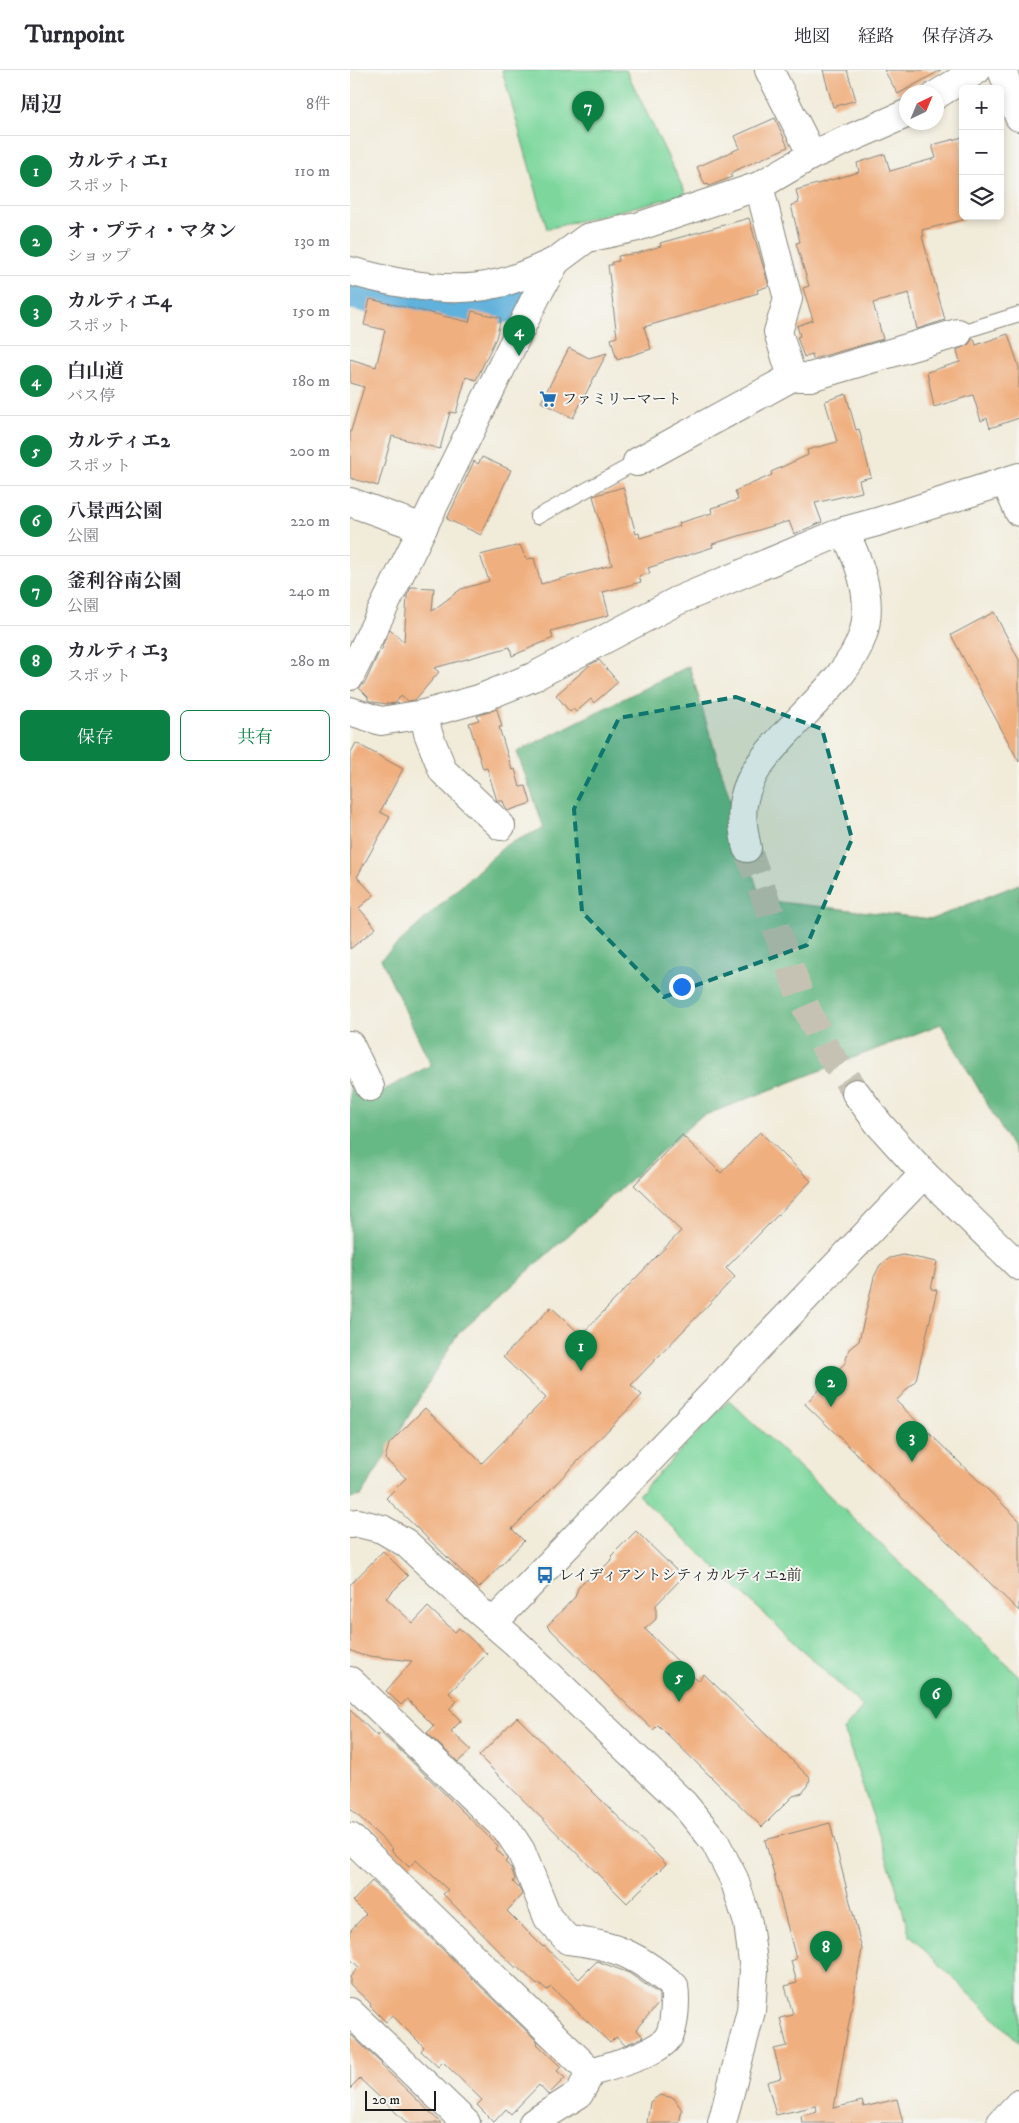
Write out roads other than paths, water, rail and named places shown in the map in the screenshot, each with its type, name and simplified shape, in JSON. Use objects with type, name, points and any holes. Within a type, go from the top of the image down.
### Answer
[{"type":"street","points":[[769,70],[812,155]]},
{"type":"street","points":[[944,90],[977,70]]},
{"type":"street","points":[[1002,70],[1019,117]]},
{"type":"street","points":[[350,271],[372,277],[449,289],[494,285],[525,275],[556,261],[587,238],[636,227],[759,186],[812,155],[899,117]]},
{"type":"street","points":[[759,186],[788,299],[778,332],[792,377]]},
{"type":"street","points":[[350,676],[531,306],[556,261]]},
{"type":"street","points":[[637,462],[792,377],[810,377],[958,333]]},
{"type":"street","points":[[350,711],[381,721],[424,714],[480,699],[533,677],[678,601],[844,531],[1012,480],[1019,512]]},
{"type":"street","points":[[350,502],[423,528]]},
{"type":"street","points":[[747,848],[743,826],[744,801],[752,775],[767,754],[841,676],[858,651],[863,635],[868,618],[865,586],[855,553],[844,531]]},
{"type":"street","points":[[424,714],[428,733],[443,771],[501,826]]},
{"type":"street","points":[[350,1044],[370,1087]]},
{"type":"street","points":[[856,1093],[879,1124],[924,1174],[1019,1266]]},
{"type":"street","points":[[493,1624],[924,1174]]},
{"type":"street","points":[[350,1524],[358,1523],[382,1528],[406,1543],[516,1643],[684,1804],[715,1842],[734,1879],[748,1924],[754,1970],[750,2011],[722,2123]]},
{"type":"street","points":[[350,1681],[508,1831],[521,1852],[548,1918],[568,1940],[586,1942],[622,1951],[648,1964],[674,1986],[675,2006],[669,2037],[654,2049],[591,2072],[579,2094],[533,2123]]},
{"type":"street","points":[[350,1837],[591,2072]]},
{"type":"street","points":[[350,2012],[466,2123]]},
{"type":"lane","points":[[958,333],[1019,314]]},
{"type":"lane","points":[[537,517],[637,462]]},
{"type":"waterway","points":[[350,288],[448,306],[487,305],[507,301]]},
{"type":"tunnel","points":[[747,848],[800,995],[825,1047],[856,1093]]},
{"type":"place","name":"釜利谷南公園","points":[[588,132]]},
{"type":"place","name":"白山道","points":[[519,356]]},
{"type":"place","name":"ファミリーマート","points":[[548,399]]},
{"type":"place","name":"カルティエ1","points":[[581,1371]]},
{"type":"place","name":"オ・プティ・マタン","points":[[831,1407]]},
{"type":"place","name":"カルティエ4","points":[[912,1462]]},
{"type":"place","name":"レイディアントシティカルティエ2前","points":[[545,1575]]},
{"type":"place","name":"カルティエ2","points":[[679,1702]]},
{"type":"place","name":"八景西公園","points":[[936,1719]]},
{"type":"place","name":"カルティエ3","points":[[826,1972]]}]
